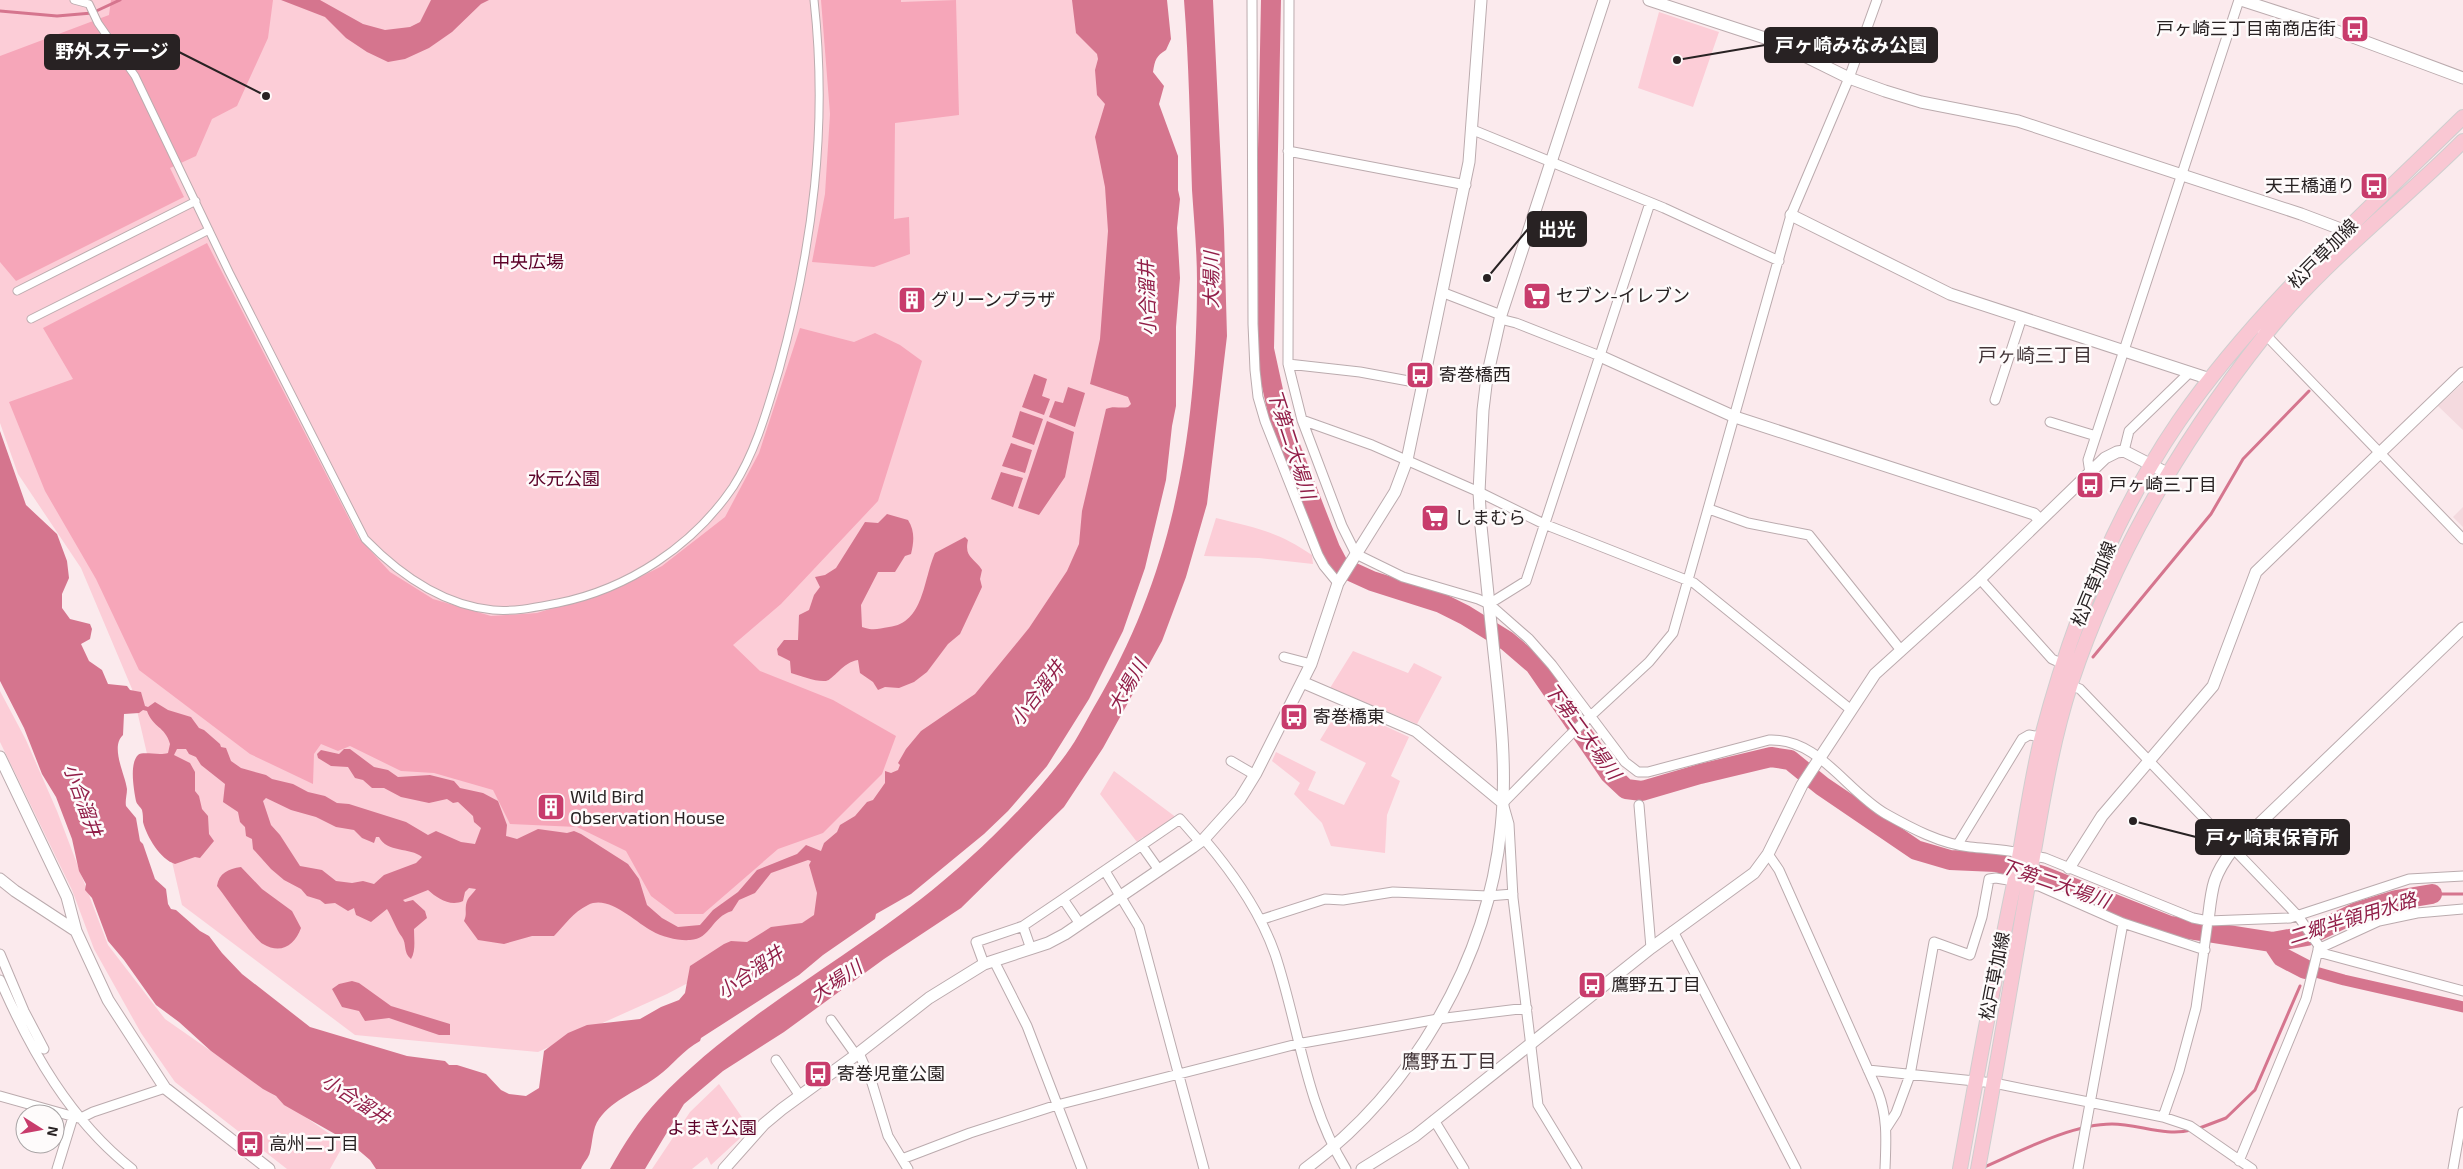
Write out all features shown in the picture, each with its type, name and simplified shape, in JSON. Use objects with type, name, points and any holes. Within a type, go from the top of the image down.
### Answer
[{"type":"main road","name":"松戸草加線","points":[[1978,1169],[1994,1083],[2042,737],[2064,664],[2109,546],[2152,464],[2210,379],[2255,324],[2346,231],[2463,117]]},
{"type":"main road","name":"松戸草加線","points":[[2026,854],[2070,685],[2104,596],[2166,473],[2188,438],[2265,335],[2334,262],[2463,142]]},
{"type":"main road","name":"松戸草加線","points":[[1960,1169],[1976,1082],[2021,883]]},
{"type":"street","points":[[74,0],[90,4],[95,18],[136,76],[209,230],[365,539],[386,560],[422,587],[464,605],[494,610],[524,610],[598,592],[654,565],[710,515],[733,486],[748,459],[763,425],[796,317],[818,171],[819,51],[814,0]]},
{"type":"street","points":[[1252,0],[1253,324],[1258,397],[1285,474],[1318,555],[1324,566],[1340,581]]},
{"type":"street","points":[[1289,0],[1288,364],[1302,420],[1354,557],[1403,577],[1489,604],[1529,639],[1569,685],[1589,718],[1625,762],[1638,772],[1648,772],[1769,740],[1785,742],[1804,748],[1819,758],[1885,813],[1934,837],[1958,844],[2026,854],[2069,868],[2193,918],[2208,921],[2277,919],[2298,916],[2408,879],[2463,876]]},
{"type":"street","points":[[724,1169],[764,1124],[929,998],[989,962],[1057,939],[1202,840],[1240,799],[1255,775],[1311,664],[1340,581],[1395,492],[1408,460],[1466,185],[1473,130],[1481,0]]},
{"type":"street","points":[[1305,1169],[1332,1147],[1368,1112],[1417,1053],[1438,1018],[1466,960],[1488,896],[1498,852],[1503,803],[1503,734],[1479,492],[1484,402],[1500,317],[1604,0]]},
{"type":"street","points":[[1649,0],[1774,42],[1848,78],[1921,102],[2018,121],[2346,231]]},
{"type":"street","points":[[1503,803],[1570,735],[1649,662],[1673,633],[1791,215],[1848,78],[1877,0]]},
{"type":"street","points":[[2090,473],[2088,460],[2240,0],[2334,30],[2463,78]]},
{"type":"street","points":[[1473,130],[1650,202],[1779,261]]},
{"type":"street","points":[[1288,151],[1466,185]]},
{"type":"street","points":[[17,291],[196,202]]},
{"type":"street","points":[[1489,604],[1526,581],[1650,202]]},
{"type":"street","points":[[1791,215],[1950,294],[2210,379]]},
{"type":"street","points":[[32,319],[209,230]]},
{"type":"street","points":[[1444,293],[1600,356],[1735,417],[2034,514],[2040,520]]},
{"type":"street","points":[[1995,400],[2022,317]]},
{"type":"street","points":[[2255,324],[2463,539]]},
{"type":"street","points":[[1288,364],[1360,372],[1425,384]]},
{"type":"street","points":[[2124,451],[2129,431],[2190,372]]},
{"type":"street","points":[[2069,868],[2102,816],[2214,686],[2256,572],[2463,373]]},
{"type":"street","points":[[1302,420],[1408,460],[1544,524],[1688,580],[1850,709]]},
{"type":"street","points":[[2050,422],[2096,436]]},
{"type":"street","points":[[1362,1169],[1392,1151],[1434,1120],[1673,931],[1754,874],[1768,854],[1774,838],[1802,786],[1850,709],[1875,674],[1900,649],[1980,579],[2105,458],[2124,451],[2166,473]]},
{"type":"street","points":[[1709,509],[1748,523],[1809,535],[1900,649]]},
{"type":"street","points":[[1980,579],[2052,660],[2064,664]]},
{"type":"street","points":[[2162,1117],[2179,1071],[2196,1008],[2212,888],[2218,868],[2233,848],[2463,628]]},
{"type":"street","points":[[1284,657],[1311,664]]},
{"type":"street","points":[[1302,682],[1416,731],[1503,803],[1509,824],[1512,894],[1538,1104],[1577,1169]]},
{"type":"street","points":[[2070,685],[2080,690],[2298,916],[2318,952],[2306,998],[2240,1161]]},
{"type":"street","points":[[1958,844],[2022,740],[2029,735],[2042,737]]},
{"type":"street","points":[[0,757],[67,897],[76,931],[108,1000],[166,1088],[269,1169]]},
{"type":"street","points":[[1231,762],[1255,775]]},
{"type":"street","points":[[1639,805],[1651,948]]},
{"type":"street","points":[[1082,1169],[1027,1026],[976,942],[1023,926],[1180,819],[1235,875],[1260,920],[1275,954],[1298,1044],[1320,1117],[1332,1147],[1346,1169]]},
{"type":"street","points":[[1142,846],[1159,870]]},
{"type":"street","points":[[1768,854],[1780,870],[1885,1109],[1887,1127],[1885,1169]]},
{"type":"street","points":[[1104,871],[1121,895],[1139,927],[1204,1169]]},
{"type":"street","points":[[1887,1127],[1896,1113],[1910,1074],[1934,942],[1970,955],[1982,917],[1989,879],[1996,878],[2039,886],[2123,923],[2191,947],[2205,949]]},
{"type":"street","points":[[0,879],[76,931]]},
{"type":"street","points":[[1260,920],[1326,899],[1343,900],[1402,892],[1488,896],[1512,894]]},
{"type":"street","points":[[1063,899],[1080,924]]},
{"type":"street","points":[[2318,952],[2379,921],[2416,913],[2463,909]]},
{"type":"street","points":[[2078,1169],[2123,923]]},
{"type":"street","points":[[1023,926],[1031,949]]},
{"type":"street","points":[[1673,931],[1796,1169]]},
{"type":"street","points":[[2318,952],[2463,991]]},
{"type":"street","points":[[0,954],[24,1011],[44,1049]]},
{"type":"street","points":[[0,980],[22,1030],[46,1071],[79,1118],[127,1167]]},
{"type":"street","points":[[902,1159],[970,1133],[1057,1105],[1298,1044],[1438,1018],[1527,1008]]},
{"type":"street","points":[[831,1020],[858,1054],[872,1083],[888,1136],[908,1169]]},
{"type":"street","points":[[776,1060],[800,1096]]},
{"type":"street","points":[[1868,1070],[1994,1083],[2162,1117],[2190,1126],[2252,1169]]},
{"type":"street","points":[[0,1096],[79,1118],[166,1088]]},
{"type":"street","points":[[2453,1169],[2463,1112]]},
{"type":"street","points":[[57,1169],[79,1118]]},
{"type":"street","points":[[1434,1120],[1464,1169]]},
{"type":"shaded area","points":[[111,0],[273,0],[268,38],[237,106],[212,119],[196,156],[170,168],[184,197],[16,281],[0,262],[0,56],[109,15]]},
{"type":"shaded area","points":[[821,0],[901,0],[901,2],[956,0],[959,115],[895,123],[894,219],[909,217],[910,254],[874,267],[812,262],[825,194],[830,114]]},
{"type":"shaded area","points":[[207,243],[359,538],[390,572],[433,599],[491,616],[537,613],[620,587],[662,566],[725,517],[759,453],[800,328],[854,342],[875,333],[900,345],[922,361],[878,501],[781,604],[733,645],[760,671],[833,700],[896,736],[882,774],[823,833],[778,849],[703,914],[675,914],[651,896],[626,851],[577,827],[510,824],[493,790],[434,773],[401,771],[350,746],[338,751],[321,744],[314,754],[313,784],[250,754],[139,670],[96,579],[45,491],[9,402],[73,379],[43,328]]},
{"type":"shaded area","points":[[2463,383],[2463,430],[2438,406]]},
{"type":"shaded area","points":[[2463,507],[2463,527],[2453,517]]},
{"type":"green space","name":"水元公園","points":[[0,0],[1102,0],[1142,372],[1094,559],[821,913],[667,994],[538,1052],[355,1035],[182,905],[132,689],[81,568],[18,474],[0,423]]},
{"type":"green space","points":[[1659,12],[1719,32],[1693,107],[1638,88]]},
{"type":"green space","points":[[1216,518],[1266,531],[1288,540],[1312,555],[1313,564],[1259,558],[1204,556]]},
{"type":"green space","points":[[1353,651],[1408,673],[1414,663],[1442,677],[1417,724],[1330,688]]},
{"type":"green space","points":[[0,691],[26,740],[57,811],[108,945],[165,1019],[344,1144],[330,1169],[287,1169],[175,1082],[141,1033],[94,949],[72,890],[0,742]]},
{"type":"green space","points":[[1341,706],[1409,737],[1391,776],[1400,781],[1387,815],[1385,853],[1331,846],[1322,823],[1294,794],[1300,783],[1272,761],[1276,752],[1316,772],[1308,790],[1344,805],[1366,763],[1320,740]]},
{"type":"green space","points":[[1114,771],[1177,818],[1148,841],[1143,837],[1137,842],[1100,794]]},
{"type":"green space","name":"よまき公園","points":[[719,1084],[750,1129],[711,1165],[707,1157],[692,1169],[652,1169],[690,1112]]},
{"type":"water","points":[[281,0],[320,0],[363,24],[385,30],[410,27],[420,22],[431,0],[489,0],[481,4],[452,32],[429,48],[405,59],[388,62],[367,52],[346,38],[325,17]]},
{"type":"water","name":"小合溜井","points":[[1072,0],[1167,0],[1171,39],[1166,50],[1156,59],[1153,72],[1164,86],[1159,104],[1178,156],[1178,190],[1180,199],[1177,228],[1180,278],[1176,327],[1176,406],[1166,480],[1145,568],[1123,631],[1089,699],[1047,766],[1008,811],[984,834],[911,894],[876,914],[875,919],[823,955],[799,975],[701,1038],[700,1041],[688,1049],[658,1076],[619,1100],[599,1119],[594,1131],[589,1154],[581,1169],[376,1169],[370,1160],[349,1142],[284,1105],[276,1096],[263,1089],[211,1051],[179,1022],[156,1005],[108,941],[92,898],[85,890],[86,884],[79,871],[72,839],[56,797],[42,774],[24,728],[0,681],[0,431],[26,505],[57,534],[67,561],[69,578],[62,594],[62,608],[70,619],[90,624],[92,629],[90,639],[81,644],[89,661],[102,670],[108,684],[127,686],[130,690],[141,692],[145,706],[148,707],[155,702],[168,710],[191,717],[199,728],[204,730],[221,747],[226,748],[231,761],[241,768],[293,784],[308,792],[325,796],[337,803],[349,804],[406,822],[428,835],[436,831],[461,842],[475,844],[481,828],[474,822],[473,816],[458,802],[453,803],[447,799],[429,803],[401,797],[384,788],[372,788],[363,780],[355,778],[348,767],[331,766],[318,758],[317,754],[321,750],[339,754],[344,749],[350,749],[374,767],[388,770],[398,777],[430,775],[454,781],[460,788],[483,793],[498,801],[507,825],[506,836],[517,839],[538,829],[567,833],[574,831],[581,834],[628,864],[639,879],[647,905],[662,918],[678,927],[700,925],[713,910],[738,892],[757,870],[797,854],[806,845],[821,851],[824,843],[837,832],[840,825],[855,816],[867,802],[873,800],[885,783],[885,771],[891,773],[898,770],[900,765],[898,763],[906,749],[921,731],[975,694],[1029,628],[1067,571],[1079,544],[1082,511],[1106,409],[1128,407],[1131,404],[1128,397],[1090,384],[1100,339],[1108,231],[1105,187],[1095,137],[1105,104],[1097,95],[1095,70],[1098,59],[1097,54],[1076,33]],"holes":[[[143,710],[147,711],[152,721],[168,738],[170,744],[168,753],[144,753],[138,755],[135,759],[133,771],[136,801],[142,810],[145,828],[151,841],[164,857],[175,864],[195,857],[200,858],[214,841],[209,834],[208,816],[202,809],[199,796],[195,791],[195,772],[190,763],[174,755],[177,749],[186,749],[189,754],[196,757],[201,765],[225,784],[223,802],[238,812],[240,822],[245,827],[246,836],[252,839],[253,849],[271,869],[284,880],[301,889],[307,896],[320,900],[325,904],[335,903],[348,911],[354,908],[356,915],[371,922],[387,909],[411,959],[414,949],[414,929],[427,918],[425,911],[413,900],[405,902],[403,900],[428,890],[440,899],[458,903],[463,901],[465,892],[469,888],[476,889],[467,902],[464,921],[478,940],[504,944],[532,936],[554,936],[578,911],[596,903],[605,903],[613,906],[661,935],[690,940],[702,936],[720,918],[732,911],[739,900],[755,893],[771,873],[808,860],[811,861],[809,865],[817,893],[814,915],[802,923],[771,927],[747,942],[731,941],[724,944],[690,966],[685,993],[679,1000],[661,1007],[640,1019],[587,1025],[568,1033],[544,1051],[539,1088],[526,1096],[509,1094],[501,1090],[486,1074],[457,1065],[449,1065],[445,1061],[407,1056],[310,1027],[242,974],[209,936],[200,931],[176,910],[171,909],[168,904],[166,889],[155,879],[143,844],[140,841],[136,818],[126,806],[127,789],[119,761],[118,746],[119,740],[123,735],[124,714],[139,713]],[[266,798],[291,810],[316,817],[336,827],[354,830],[362,838],[374,843],[376,837],[379,837],[393,848],[411,852],[422,857],[416,863],[384,875],[374,884],[363,881],[352,883],[336,881],[322,870],[300,866],[280,835],[271,825],[263,801]]]},
{"type":"water","name":"大場川","points":[[1184,0],[1213,0],[1227,336],[1207,504],[1186,577],[1162,641],[1103,748],[1064,807],[961,908],[884,959],[784,1032],[723,1071],[684,1104],[645,1169],[610,1169],[626,1141],[644,1116],[687,1071],[751,1019],[921,899],[958,869],[1013,816],[1046,779],[1075,742],[1121,657],[1143,606],[1161,555],[1175,502],[1192,394],[1196,338],[1197,270]]},
{"type":"water","points":[[1034,374],[1047,379],[1042,396],[1050,399],[1044,415],[1022,407]]},
{"type":"water","points":[[1068,387],[1085,393],[1075,427],[1049,417],[1055,401],[1063,403]]},
{"type":"water","points":[[1020,411],[1043,419],[1034,445],[1012,437]]},
{"type":"water","points":[[1047,421],[1074,432],[1065,477],[1039,515],[1018,508]]},
{"type":"water","points":[[1011,443],[1032,450],[1025,473],[1002,466]]},
{"type":"water","points":[[1001,472],[1023,478],[1013,507],[991,499]]},
{"type":"water","points":[[887,514],[908,520],[913,532],[912,550],[911,554],[905,556],[895,572],[878,572],[861,605],[862,627],[879,629],[901,624],[909,618],[921,599],[935,553],[965,537],[968,540],[967,550],[969,554],[982,570],[980,579],[982,587],[960,634],[948,644],[927,672],[914,682],[899,688],[885,687],[878,690],[873,682],[860,673],[858,660],[843,667],[826,681],[813,680],[791,673],[790,661],[778,655],[777,649],[784,640],[798,640],[799,615],[809,610],[814,595],[820,587],[815,577],[825,575],[836,568],[865,522],[878,523]]},
{"type":"water","points":[[241,867],[262,889],[292,911],[301,928],[291,943],[276,949],[259,941],[217,886],[225,872]]},
{"type":"water","points":[[352,981],[359,983],[391,1006],[450,1024],[450,1035],[439,1035],[389,1018],[365,1021],[359,1011],[342,1007],[332,989],[339,984]]},
{"type":"waterway","points":[[0,11],[57,16],[92,13],[120,0]]},
{"type":"waterway","name":"下第二大場川","points":[[1271,0],[1264,349],[1279,418],[1330,549],[1339,566],[1372,581],[1441,603],[1465,615],[1507,641],[1535,665],[1610,774],[1626,789],[1642,791],[1700,774],[1771,757],[1790,760],[1822,786],[1916,850],[1950,860],[1996,862],[2043,876],[2170,926],[2272,942],[2307,936],[2357,912],[2396,900],[2432,894]]},
{"type":"waterway","points":[[2093,657],[2211,514],[2243,459],[2309,391]]},
{"type":"waterway","name":"二郷半領用水路","points":[[2432,894],[2463,894]]},
{"type":"waterway","name":"下第二大場川","points":[[2272,942],[2282,957],[2305,969]]},
{"type":"waterway","name":"下第二大場川","points":[[2305,969],[2344,980],[2463,1007]]},
{"type":"waterway","points":[[2197,1129],[2226,1118],[2255,1090],[2300,986]]},
{"type":"waterway","points":[[1982,1168],[2046,1140],[2096,1125],[2112,1124],[2172,1132],[2191,1130]]},
{"type":"place","name":"戸ヶ崎三丁目南商店街","points":[[2355,29]]},
{"type":"place","name":"戸ヶ崎みなみ公園","points":[[1677,60]]},
{"type":"place","name":"野外ステージ","points":[[266,96]]},
{"type":"place","name":"天王橋通り","points":[[2374,186]]},
{"type":"place","name":"出光","points":[[1487,278]]},
{"type":"place","name":"セブン-イレブン","points":[[1537,296]]},
{"type":"place","name":"グリーンプラザ","points":[[912,300]]},
{"type":"place","name":"寄巻橋西","points":[[1420,375]]},
{"type":"place","name":"戸ヶ崎三丁目","points":[[2090,485]]},
{"type":"place","name":"しまむら","points":[[1435,518]]},
{"type":"place","name":"寄巻橋東","points":[[1294,717]]},
{"type":"place","name":"Wild Bird Observation House","points":[[551,807]]},
{"type":"place","name":"戸ヶ崎東保育所","points":[[2133,821]]},
{"type":"place","name":"鷹野五丁目","points":[[1592,985]]},
{"type":"place","name":"寄巻児童公園","points":[[818,1074]]},
{"type":"place","name":"高州二丁目","points":[[250,1144]]},
{"type":"district","name":"戸ヶ崎三丁目","points":[[2035,355]]},
{"type":"district","name":"鷹野五丁目","points":[[1449,1061]]},
{"type":"park label","name":"中央広場","points":[[528,262]]}]
